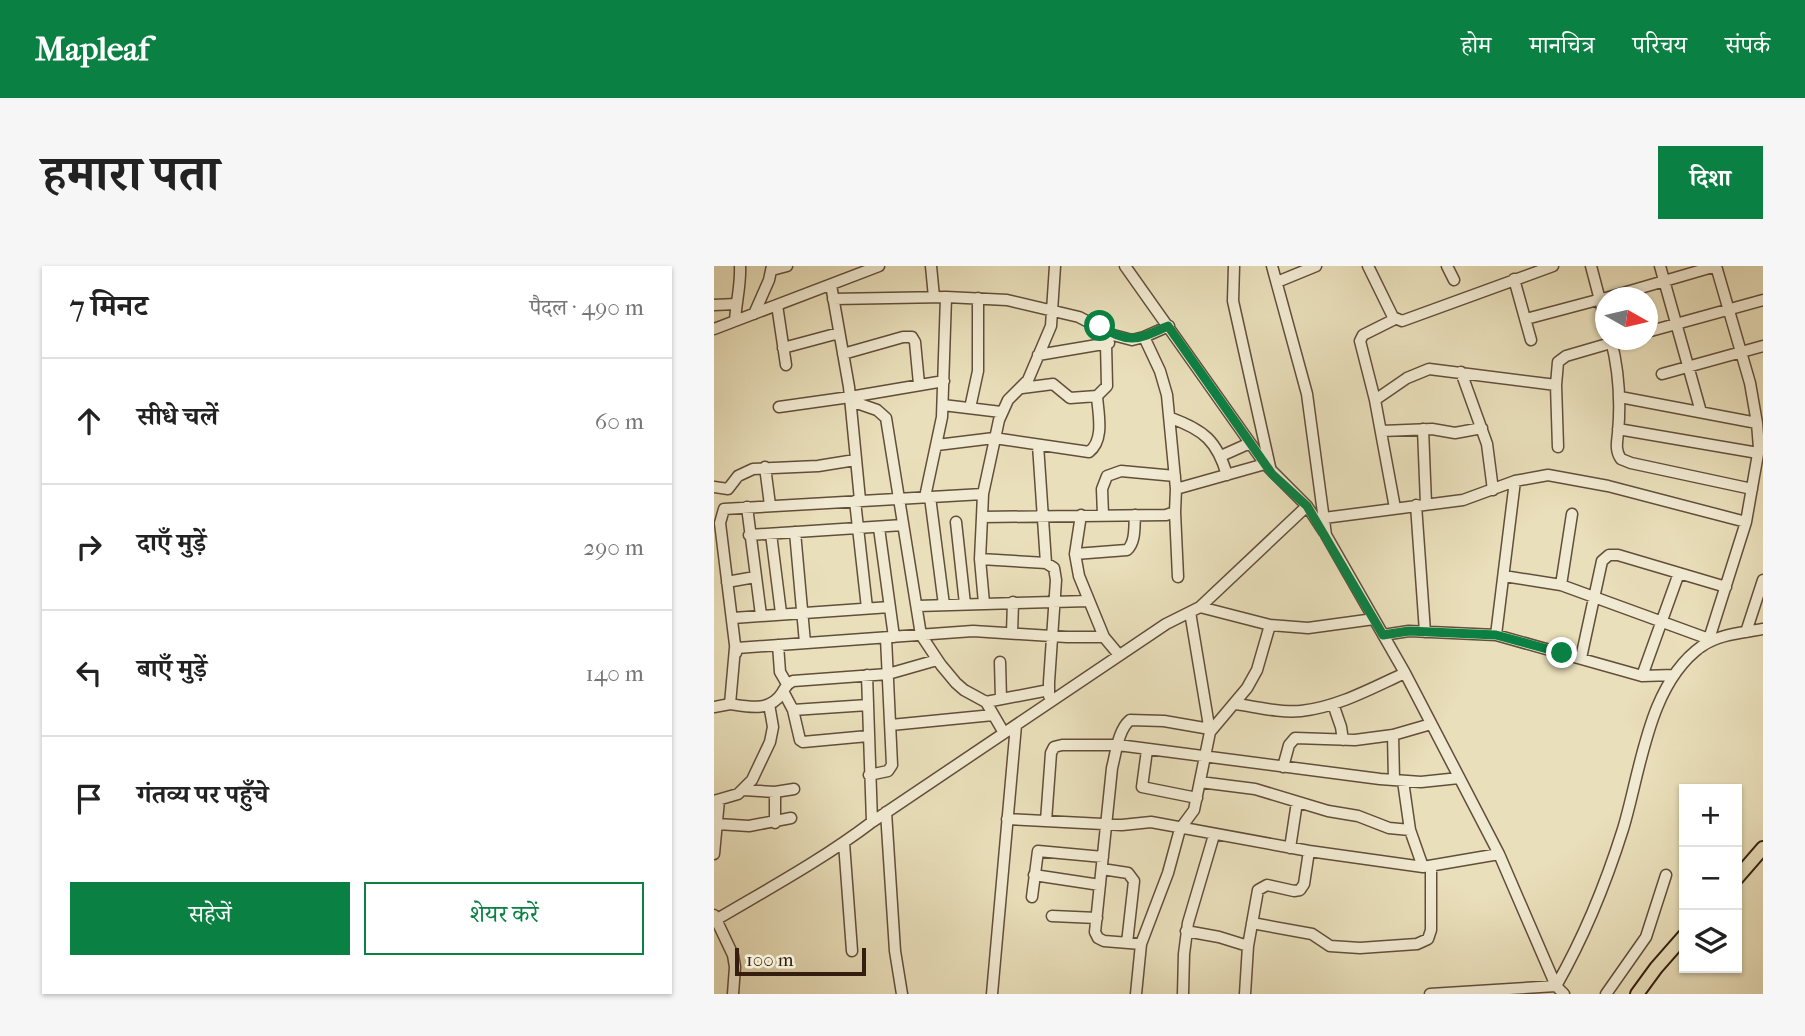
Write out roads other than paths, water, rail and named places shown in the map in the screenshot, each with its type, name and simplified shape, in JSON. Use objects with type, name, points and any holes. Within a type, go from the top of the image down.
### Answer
[{"type":"main road","points":[[1742,872],[1763,848]]},
{"type":"main road","points":[[1637,994],[1679,942]]},
{"type":"street","points":[[735,321],[741,288],[740,266]]},
{"type":"street","points":[[754,314],[772,268],[788,266]]},
{"type":"street","points":[[931,266],[934,297]]},
{"type":"street","points":[[985,603],[981,559],[983,494],[994,438],[1001,412],[1008,400],[1022,388],[1034,368],[1052,326],[1052,281],[1055,266]]},
{"type":"street","points":[[1125,266],[1272,474],[1307,506],[1326,535],[1405,673],[1460,778],[1499,854],[1560,990]]},
{"type":"street","points":[[1234,266],[1233,301],[1272,474]]},
{"type":"street","points":[[1272,266],[1307,394],[1326,535]]},
{"type":"street","points":[[1277,282],[1316,266]]},
{"type":"street","points":[[1368,266],[1395,319]]},
{"type":"street","points":[[1447,266],[1454,280]]},
{"type":"street","points":[[1395,508],[1382,431],[1360,338],[1395,319],[1408,319],[1553,266]]},
{"type":"street","points":[[1591,266],[1600,287]]},
{"type":"street","points":[[1660,266],[1700,412]]},
{"type":"street","points":[[1560,990],[1623,831],[1658,701],[1674,675],[1709,639],[1746,522],[1758,453],[1758,423],[1716,266],[1643,287]]},
{"type":"street","points":[[714,329],[874,267]]},
{"type":"street","points":[[1514,279],[1531,340]]},
{"type":"street","points":[[831,285],[850,399],[858,529],[867,608]]},
{"type":"street","points":[[944,605],[927,497],[943,405],[946,297]]},
{"type":"street","points":[[833,299],[946,297],[1007,300],[1079,317],[1132,340],[1168,326]]},
{"type":"street","points":[[970,408],[978,361],[978,298]]},
{"type":"street","points":[[1526,319],[1595,300]]},
{"type":"street","points":[[1658,329],[1763,300]]},
{"type":"street","points":[[714,305],[736,304]]},
{"type":"street","points":[[777,305],[786,365]]},
{"type":"street","points":[[783,348],[839,333]]},
{"type":"street","points":[[843,354],[903,337],[912,337],[915,342],[919,384]]},
{"type":"street","points":[[1144,337],[1160,371],[1171,418],[1178,577]]},
{"type":"street","points":[[1038,355],[1106,344],[1123,338]]},
{"type":"street","points":[[1022,388],[1053,384],[1070,398],[1097,396],[1107,386],[1106,344]]},
{"type":"street","points":[[1558,447],[1556,367],[1561,358],[1595,346]]},
{"type":"street","points":[[1662,374],[1763,346]]},
{"type":"street","points":[[1616,350],[1620,397],[1618,455],[1625,461],[1752,489]]},
{"type":"street","points":[[1375,400],[1407,378],[1429,369],[1556,385]]},
{"type":"street","points":[[1461,372],[1482,428],[1492,465],[1493,490]]},
{"type":"street","points":[[779,407],[850,399],[944,381]]},
{"type":"street","points":[[937,445],[994,438],[1090,452],[1094,449],[1099,434],[1097,396]]},
{"type":"street","points":[[1620,397],[1758,423]]},
{"type":"street","points":[[850,399],[877,410],[886,418],[921,635],[937,660],[964,690],[986,702],[1004,733]]},
{"type":"street","points":[[943,405],[1001,412]]},
{"type":"street","points":[[1171,418],[1192,426],[1217,446],[1227,475]]},
{"type":"street","points":[[1382,431],[1423,429],[1455,433],[1482,428]]},
{"type":"street","points":[[1423,429],[1421,505],[1425,632]]},
{"type":"street","points":[[1618,429],[1758,453]]},
{"type":"street","points":[[1222,456],[1250,443]]},
{"type":"street","points":[[1038,445],[1046,563]]},
{"type":"street","points":[[714,487],[729,489],[738,476],[765,467],[818,466],[855,460]]},
{"type":"street","points":[[1176,489],[1265,464]]},
{"type":"street","points":[[765,467],[770,505]]},
{"type":"street","points":[[1103,515],[1102,489],[1107,476],[1121,471],[1175,476]]},
{"type":"street","points":[[1324,518],[1463,500],[1536,476],[1608,486],[1746,522]]},
{"type":"street","points":[[1496,635],[1515,481]]},
{"type":"street","points":[[730,704],[736,649],[719,507],[983,494]]},
{"type":"street","points":[[733,994],[733,955],[715,918],[780,884],[1016,725],[1051,695],[1166,624],[1195,610],[1307,506]]},
{"type":"street","points":[[747,507],[761,615]]},
{"type":"street","points":[[982,517],[1166,515],[1175,512]]},
{"type":"street","points":[[1561,585],[1572,514]]},
{"type":"street","points":[[1081,515],[1075,554],[1079,576],[1104,637],[1119,655]]},
{"type":"street","points":[[1075,554],[1127,550],[1133,538],[1135,515]]},
{"type":"street","points":[[956,522],[965,604]]},
{"type":"street","points":[[749,536],[903,525]]},
{"type":"street","points":[[869,775],[886,772],[891,768],[888,674],[890,607],[879,528]]},
{"type":"street","points":[[795,532],[805,643]]},
{"type":"street","points":[[771,534],[781,613]]},
{"type":"street","points":[[1581,658],[1602,561],[1609,555],[1618,555],[1726,587]]},
{"type":"street","points":[[981,559],[1046,563],[1054,568],[1051,695]]},
{"type":"street","points":[[1642,676],[1679,573]]},
{"type":"street","points":[[1504,576],[1561,585],[1709,639]]},
{"type":"street","points":[[727,582],[755,577]]},
{"type":"street","points":[[1746,632],[1763,580]]},
{"type":"street","points":[[916,606],[1090,601]]},
{"type":"street","points":[[1012,633],[1013,602]]},
{"type":"street","points":[[733,618],[890,607]]},
{"type":"street","points":[[1195,610],[1270,625],[1308,628],[1374,620]]},
{"type":"street","points":[[1136,994],[1141,944],[1168,873],[1180,829],[1194,810],[1210,730],[1195,610]]},
{"type":"street","points":[[1210,730],[1236,704],[1257,670],[1270,625]]},
{"type":"street","points":[[1701,647],[1720,637],[1763,629]]},
{"type":"street","points":[[736,649],[973,631],[1104,637]]},
{"type":"street","points":[[1383,635],[1425,632],[1496,635],[1642,676],[1674,675]]},
{"type":"street","points":[[714,854],[717,800],[744,790],[752,780],[770,741],[780,672],[778,645]]},
{"type":"street","points":[[714,707],[730,704],[759,708],[778,696],[793,681],[888,674],[937,660]]},
{"type":"street","points":[[1000,662],[1001,699]]},
{"type":"street","points":[[1236,704],[1298,711],[1333,704],[1405,673]]},
{"type":"street","points":[[867,675],[872,822]]},
{"type":"street","points":[[986,702],[1051,695]]},
{"type":"street","points":[[778,696],[793,710],[803,742],[868,736]]},
{"type":"street","points":[[1333,704],[1342,727],[1343,740]]},
{"type":"street","points":[[793,710],[867,705]]},
{"type":"street","points":[[891,725],[993,715]]},
{"type":"street","points":[[1141,944],[1104,941],[1098,938],[1096,932],[1112,768],[1118,746],[1125,725],[1130,720],[1164,721],[1210,730]]},
{"type":"street","points":[[1283,767],[1289,744],[1295,738],[1343,740],[1393,735],[1431,724]]},
{"type":"street","points":[[992,994],[1016,725]]},
{"type":"street","points":[[1252,923],[1312,934],[1330,946],[1360,948],[1417,944],[1428,939],[1431,930],[1427,867],[1410,830],[1399,781],[1393,735]]},
{"type":"street","points":[[1046,821],[1054,747],[1062,745],[1118,746],[1399,781],[1460,778]]},
{"type":"street","points":[[1147,750],[1142,787],[1197,799]]},
{"type":"street","points":[[1200,782],[1240,786],[1328,811],[1359,816],[1389,828],[1410,830]]},
{"type":"street","points":[[744,790],[775,792],[794,789]]},
{"type":"street","points":[[775,792],[775,823]]},
{"type":"street","points":[[1290,848],[1297,802]]},
{"type":"street","points":[[886,812],[895,951],[902,994]]},
{"type":"street","points":[[717,824],[749,826],[791,818]]},
{"type":"street","points":[[1007,819],[1107,824],[1151,822],[1290,848],[1427,867],[1499,854]]},
{"type":"street","points":[[1183,994],[1186,931],[1214,835]]},
{"type":"street","points":[[840,845],[852,951]]},
{"type":"street","points":[[1032,897],[1036,853],[1040,850],[1103,857]]},
{"type":"street","points":[[1245,994],[1248,946],[1259,888],[1267,885],[1298,891],[1302,888],[1309,851]]},
{"type":"street","points":[[1102,870],[1128,873],[1135,881],[1127,943]]},
{"type":"street","points":[[1034,875],[1100,885]]},
{"type":"street","points":[[1606,994],[1646,937],[1666,875]]},
{"type":"street","points":[[1052,916],[1097,918]]},
{"type":"street","points":[[1186,931],[1220,937],[1248,946]]},
{"type":"street","points":[[1430,994],[1560,990]]}]
